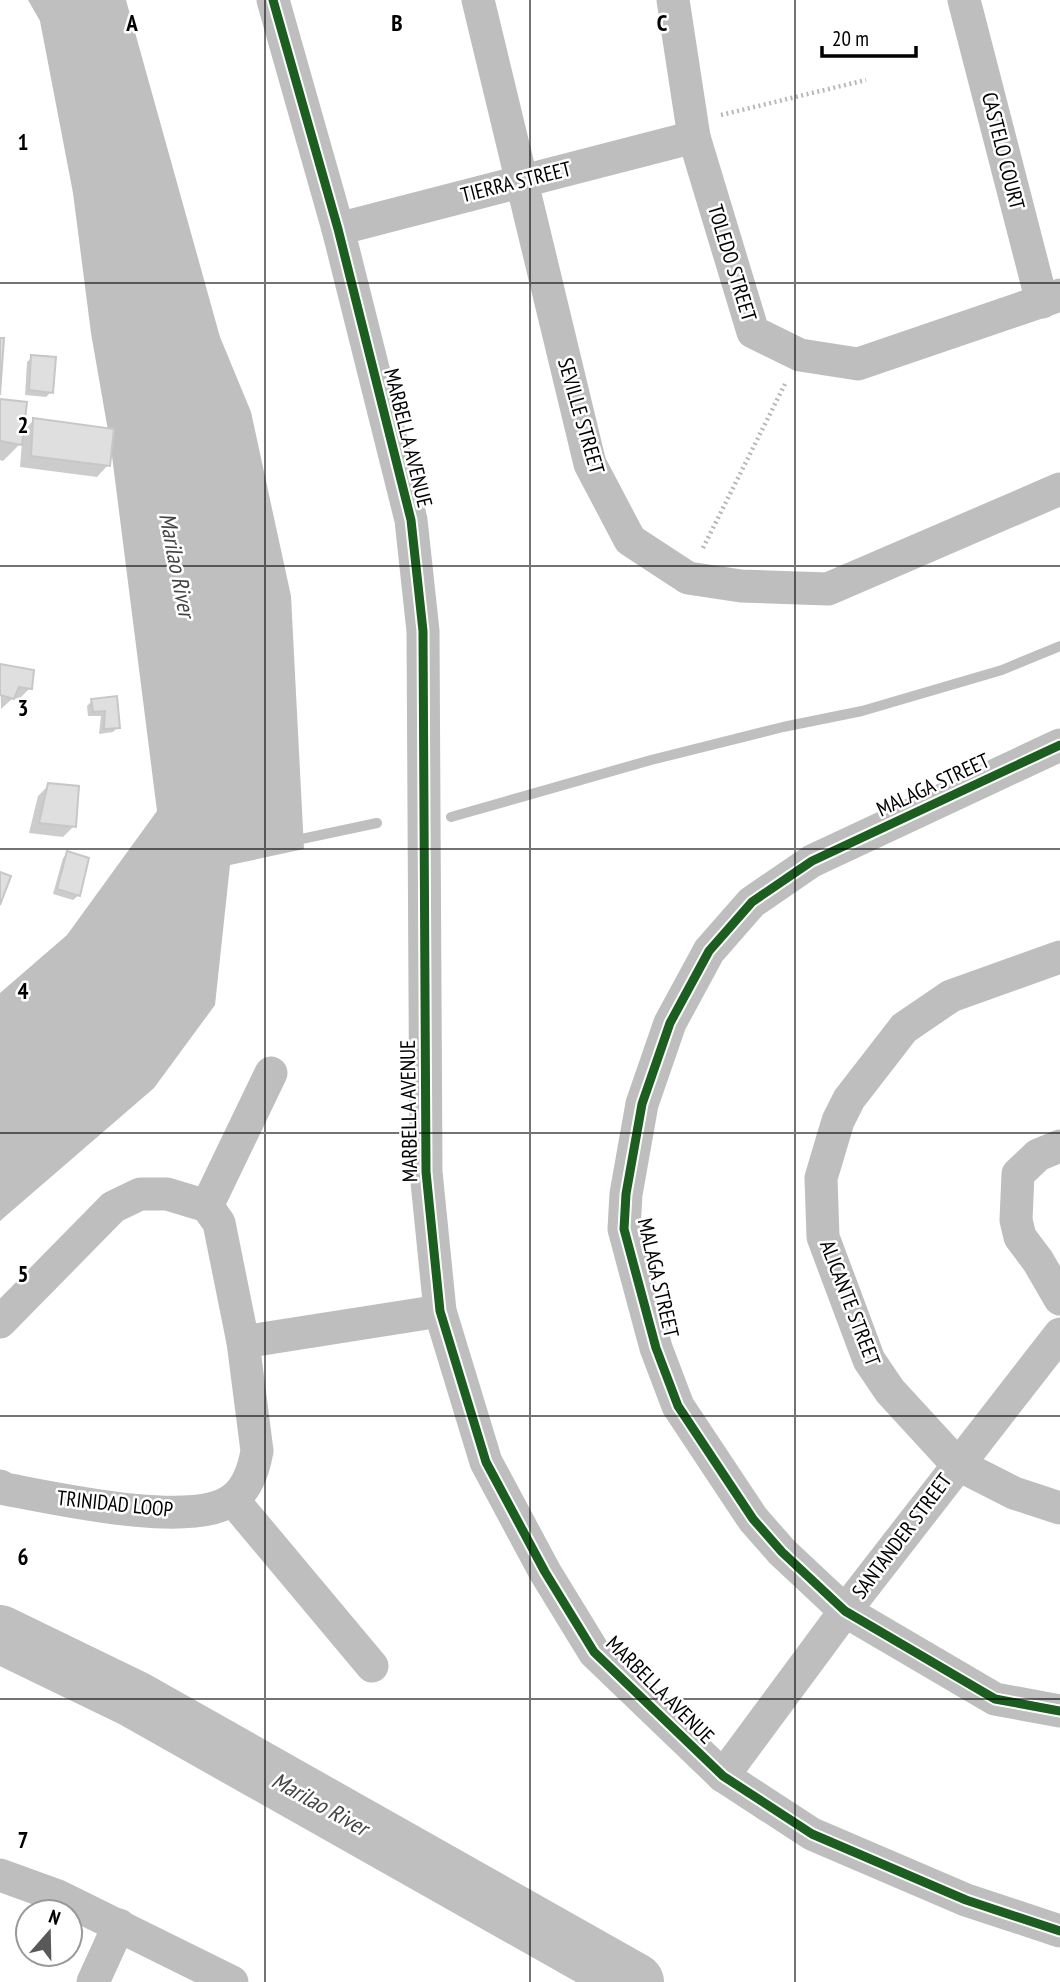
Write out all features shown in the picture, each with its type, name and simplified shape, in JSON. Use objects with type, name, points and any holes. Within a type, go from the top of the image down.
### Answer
[{"type":"street","name":"MARBELLA AVENUE","points":[[273,0],[338,229],[411,520],[423,631],[426,1172],[440,1311],[486,1462],[545,1572],[594,1652],[723,1776],[812,1834],[966,1900],[1060,1931]]},
{"type":"street","name":"SEVILLE STREET","points":[[478,0],[590,464],[630,540],[688,578],[741,586],[828,589],[1060,489]]},
{"type":"street","name":"TOLEDO STREET","points":[[673,0],[693,130],[754,332],[800,355],[858,363],[1051,298]]},
{"type":"street","name":"CASTELO COURT","points":[[964,0],[1051,298]]},
{"type":"street","name":"TIERRA STREET","points":[[338,229],[520,181],[693,130]]},
{"type":"street","name":"MALAGA STREET","points":[[1060,746],[812,860],[752,902],[709,951],[670,1023],[642,1104],[626,1194],[624,1229],[656,1348],[678,1406],[753,1519],[782,1552],[845,1611],[995,1699],[1060,1711]]},
{"type":"street","name":"ALICANTE STREET","points":[[1060,957],[951,996],[904,1028],[849,1098],[831,1141],[821,1178],[823,1237],[869,1360],[890,1391],[957,1464],[1014,1493],[1060,1508]]},
{"type":"street","points":[[207,1206],[271,1073]]},
{"type":"street","points":[[1060,1146],[1038,1155],[1018,1174],[1016,1220],[1020,1237],[1038,1261],[1060,1299]]},
{"type":"street","points":[[0,1322],[113,1207],[140,1194],[167,1194],[207,1206],[219,1223],[243,1342],[257,1451],[254,1467],[246,1484],[233,1500],[372,1666]]},
{"type":"street","points":[[243,1342],[440,1311]]},
{"type":"street","name":"SANTANDER STREET","points":[[723,1776],[957,1464],[1060,1334]]},
{"type":"street","name":"TRINIDAD LOOP","points":[[0,1486],[78,1503],[167,1512],[191,1512],[233,1500]]},
{"type":"street","points":[[0,1875],[58,1896],[232,1982]]},
{"type":"street","points":[[93,1982],[119,1925]]},
{"type":"path","points":[[693,130],[866,80]]},
{"type":"path","points":[[688,578],[800,355]]},
{"type":"water","points":[[28,0],[126,0],[220,337],[251,412],[291,596],[304,849],[230,865],[215,1005],[154,1088],[0,1221],[0,993],[67,935],[157,811],[111,448],[91,333],[73,193],[40,21]]},
{"type":"building","points":[[0,338],[4,338],[0,395]]},
{"type":"building","points":[[31,355],[56,357],[53,393],[29,390]]},
{"type":"building","points":[[0,399],[27,402],[22,445],[0,441]]},
{"type":"building","points":[[33,418],[114,429],[110,466],[31,456]]},
{"type":"building","points":[[0,664],[34,670],[32,689],[19,687],[14,699],[0,695]]},
{"type":"building","points":[[117,696],[120,728],[104,729],[105,711],[93,712],[91,699]]},
{"type":"building","points":[[48,783],[79,786],[76,827],[39,823]]},
{"type":"building","points":[[67,851],[89,858],[80,896],[57,889]]},
{"type":"building","points":[[0,872],[11,876],[0,905]]},
{"type":"waterway","points":[[451,817],[651,760],[783,727],[862,711],[1002,670],[1060,646]]},
{"type":"waterway","points":[[292,841],[377,823]]},
{"type":"waterway","name":"Marilao River","points":[[0,1634],[134,1699],[635,1982]]},
{"type":"cycle path","points":[[273,0],[338,229],[411,520],[423,631],[426,1172],[440,1311],[486,1462],[545,1572],[594,1652],[723,1776],[812,1834],[966,1900],[1060,1931]]},
{"type":"cycle path","points":[[1060,745],[812,861],[752,902],[709,951],[670,1023],[642,1104],[626,1194],[624,1229],[656,1348],[678,1406],[753,1519],[782,1552],[845,1611],[995,1699],[1060,1711]]}]
